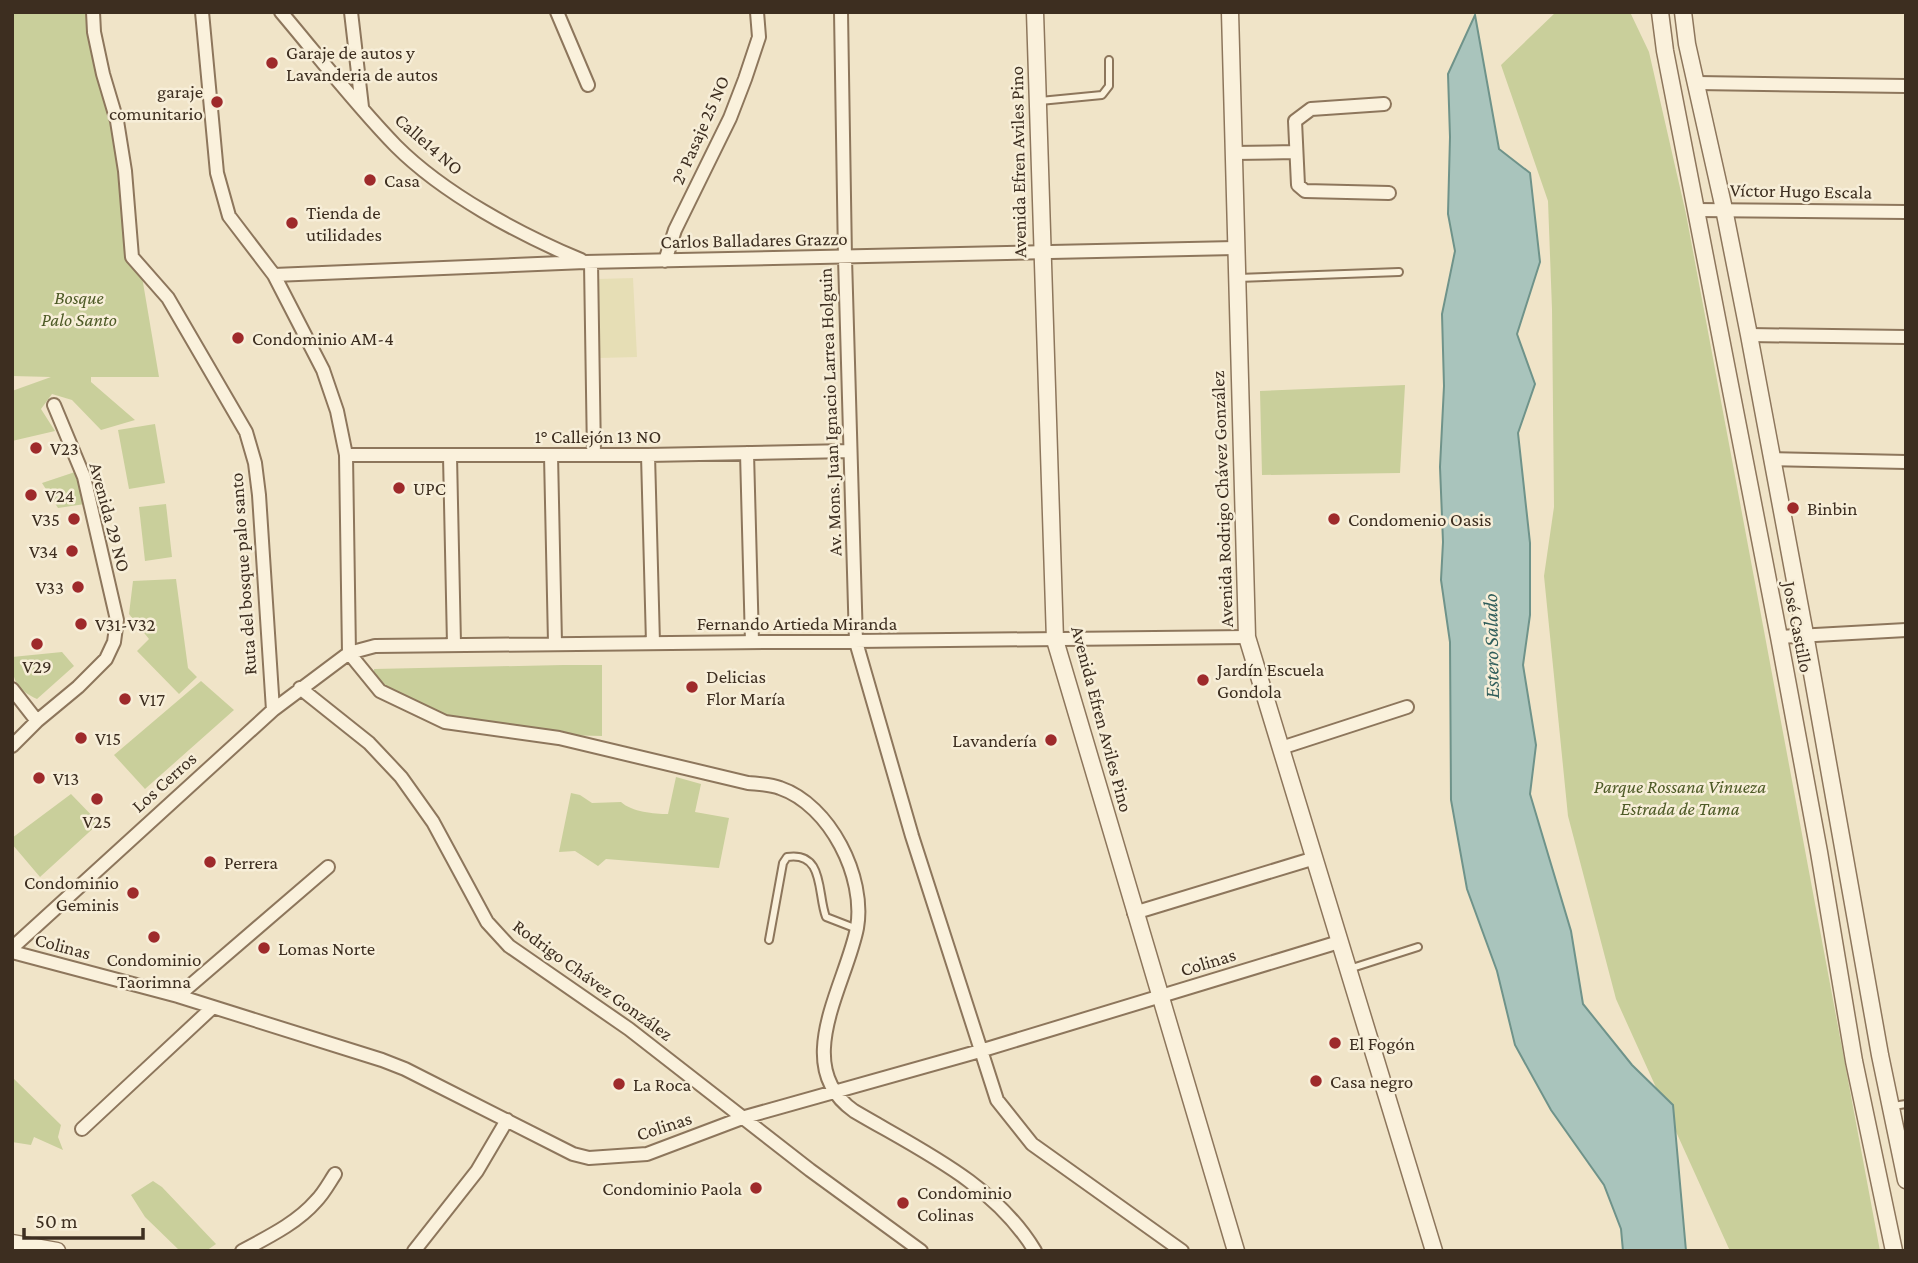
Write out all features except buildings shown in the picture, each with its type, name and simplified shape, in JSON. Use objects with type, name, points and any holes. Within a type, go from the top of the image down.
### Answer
[{"type":"street","name":"Ruta del bosque palo santo","points":[[93,12],[94,32],[117,121],[125,171],[132,257],[168,298],[229,399],[249,442],[259,495],[273,710]]},
{"type":"street","points":[[202,12],[217,173],[229,216],[274,275],[323,370],[337,411],[346,455],[349,653],[380,691],[445,722],[559,738],[748,783],[779,787],[797,796],[825,821],[846,856],[857,896],[857,929],[824,1033],[825,1068],[835,1091],[854,1111],[973,1182],[1001,1208],[1035,1251]]},
{"type":"street","name":"Calle14 NO","points":[[281,12],[398,147],[446,187],[530,239],[588,262]]},
{"type":"street","points":[[351,12],[362,107]]},
{"type":"street","points":[[557,12],[588,85]]},
{"type":"street","name":"2° Pasaje 25 NO","points":[[665,261],[675,230],[730,118],[741,89],[759,37],[757,12]]},
{"type":"street","name":"Av. Mons. Juan Ignacio Larrea Holguin","points":[[841,12],[856,642],[912,836],[997,1100],[1032,1144],[1182,1251]]},
{"type":"street","name":"Avenida Efren Aviles Pino","points":[[1035,12],[1055,640],[1236,1251]]},
{"type":"street","name":"Avenida Rodrigo Chávez González","points":[[1230,12],[1247,637],[1434,1251]]},
{"type":"street","points":[[1649,12],[1665,51]]},
{"type":"street","name":"José Castillo","points":[[1660,12],[1665,51],[1819,852],[1854,1062],[1894,1251]]},
{"type":"street","name":"José Castillo","points":[[1683,12],[1687,44],[1749,335],[1880,1055],[1898,1105],[1906,1180]]},
{"type":"street","points":[[1697,82],[1906,86]]},
{"type":"street","points":[[1384,104],[1311,109],[1302,113],[1295,121],[1296,152],[1298,186],[1305,191],[1389,193]]},
{"type":"street","points":[[1233,153],[1296,152]]},
{"type":"street","name":"Víctor Hugo Escala","points":[[1696,210],[1906,212]]},
{"type":"street","name":"Carlos Balladares Grazzo","points":[[274,275],[588,262],[1235,248]]},
{"type":"street","points":[[588,262],[594,455]]},
{"type":"street","points":[[1749,335],[1906,337]]},
{"type":"street","name":"Avenida 29 NO","points":[[37,721],[78,687],[106,659],[114,642],[117,620],[84,477],[54,405]]},
{"type":"street","name":"1° Callejón 13 NO","points":[[346,455],[648,455],[850,451]]},
{"type":"street","points":[[747,453],[752,642]]},
{"type":"street","points":[[551,455],[555,643]]},
{"type":"street","points":[[648,455],[653,643]]},
{"type":"street","points":[[450,456],[454,644]]},
{"type":"street","points":[[1771,460],[1906,462]]},
{"type":"street","points":[[1779,637],[1906,630]]},
{"type":"street","name":"Fernando Artieda Miranda","points":[[349,653],[375,646],[454,644],[1247,637]]},
{"type":"street","name":"Los Cerros","points":[[12,950],[273,710],[349,653]]},
{"type":"street","name":"Rodrigo Chávez González","points":[[300,688],[369,743],[401,777],[433,822],[477,905],[509,946],[629,1029],[810,1170],[921,1251]]},
{"type":"street","points":[[12,689],[37,721],[12,746]]},
{"type":"street","points":[[1281,747],[1407,707]]},
{"type":"street","points":[[1134,914],[1315,858]]},
{"type":"street","points":[[178,996],[328,867]]},
{"type":"street","name":"Colinas","points":[[12,950],[178,996],[382,1060],[573,1154],[605,1158],[647,1154],[745,1117],[980,1051],[1339,942]]},
{"type":"street","points":[[82,1129],[213,1007]]},
{"type":"street","points":[[1854,1062],[1880,1055]]},
{"type":"street","points":[[414,1251],[477,1171],[507,1120]]},
{"type":"street","points":[[242,1251],[284,1227],[307,1210],[318,1200],[335,1174]]},
{"type":"street","points":[[12,1243],[57,1251]]},
{"type":"lane","points":[[1038,101],[1102,95],[1109,86],[1109,60]]},
{"type":"lane","points":[[1236,278],[1398,272]]},
{"type":"lane","points":[[769,940],[782,863],[787,857],[795,856],[809,862],[819,875],[822,905],[827,917],[857,929]]},
{"type":"lane","points":[[1347,970],[1418,947]]},
{"type":"shaded area","points":[[633,278],[637,357],[600,358],[597,279]]},
{"type":"green space","name":"Bosque Palo Santo","points":[[12,12],[99,12],[159,377],[91,377],[91,382],[135,420],[101,430],[72,400],[52,394],[41,409],[55,431],[12,441],[12,391],[51,377],[12,376]]},
{"type":"green space","name":"Parque Rossana Vinueza Estrada de Tama","points":[[1556,12],[1630,12],[1649,52],[1686,214],[1880,1251],[1730,1251],[1616,999],[1568,816],[1544,576],[1554,507],[1548,201],[1501,65]]},
{"type":"green space","points":[[1405,385],[1400,473],[1262,475],[1260,391]]},
{"type":"green space","points":[[155,424],[165,483],[129,489],[118,430]]},
{"type":"green space","points":[[75,472],[85,504],[58,508],[42,483]]},
{"type":"green space","points":[[166,504],[172,557],[145,561],[139,507]]},
{"type":"green space","points":[[176,579],[188,668],[197,677],[179,694],[137,651],[149,639],[129,614],[133,581]]},
{"type":"green space","points":[[62,652],[74,666],[37,699],[20,687],[14,678],[12,657]]},
{"type":"green space","points":[[602,665],[602,736],[562,735],[446,718],[382,687],[374,678],[374,669]]},
{"type":"green space","points":[[201,681],[234,710],[145,789],[114,755]]},
{"type":"green space","points":[[676,777],[701,784],[695,812],[729,818],[719,868],[606,859],[598,866],[575,851],[559,852],[571,793],[592,803],[621,802],[637,810],[668,814]]},
{"type":"green space","points":[[71,794],[99,823],[40,877],[12,844],[12,838]]},
{"type":"green space","points":[[12,1077],[61,1125],[58,1137],[63,1150],[34,1137],[31,1145],[12,1142]]},
{"type":"green space","points":[[153,1181],[162,1187],[216,1244],[206,1251],[180,1251],[145,1217],[131,1195]]},
{"type":"water","name":"Estero Salado","points":[[1475,15],[1499,149],[1530,173],[1540,262],[1517,334],[1535,384],[1518,433],[1530,543],[1530,615],[1523,665],[1536,745],[1530,794],[1571,931],[1583,1004],[1632,1065],[1673,1105],[1686,1251],[1623,1251],[1621,1229],[1604,1185],[1551,1110],[1515,1045],[1497,971],[1467,889],[1451,800],[1450,642],[1441,580],[1443,542],[1440,467],[1444,386],[1442,314],[1455,251],[1448,214],[1448,74]]},
{"type":"place","name":"Garaje de autos y Lavanderia de autos","points":[[272,63]]},
{"type":"place","name":"garaje comunitario","points":[[217,102]]},
{"type":"place","name":"Casa","points":[[370,180]]},
{"type":"place","name":"Tienda de utilidades","points":[[292,223]]},
{"type":"place","name":"Condominio AM-4","points":[[238,338]]},
{"type":"place","name":"V23","points":[[36,448]]},
{"type":"place","name":"UPC","points":[[399,488]]},
{"type":"place","name":"V24","points":[[31,495]]},
{"type":"place","name":"Binbin","points":[[1793,508]]},
{"type":"place","name":"V35","points":[[74,519]]},
{"type":"place","name":"Condomenio Oasis","points":[[1334,519]]},
{"type":"place","name":"V34","points":[[72,551]]},
{"type":"place","name":"V33","points":[[78,587]]},
{"type":"place","name":"V31-V32","points":[[81,624]]},
{"type":"place","name":"V29","points":[[37,644]]},
{"type":"place","name":"Jardín Escuela Gondola","points":[[1203,680]]},
{"type":"place","name":"Delicias Flor María","points":[[692,687]]},
{"type":"place","name":"V17","points":[[125,699]]},
{"type":"place","name":"V15","points":[[81,738]]},
{"type":"place","name":"Lavandería","points":[[1051,740]]},
{"type":"place","name":"V13","points":[[39,778]]},
{"type":"place","name":"V25","points":[[97,799]]},
{"type":"place","name":"Perrera","points":[[210,862]]},
{"type":"place","name":"Condominio Geminis","points":[[133,893]]},
{"type":"place","name":"Condominio Taorimna","points":[[154,937]]},
{"type":"place","name":"Lomas Norte","points":[[264,948]]},
{"type":"place","name":"El Fogón","points":[[1335,1043]]},
{"type":"place","name":"Casa negro","points":[[1316,1081]]},
{"type":"place","name":"La Roca","points":[[619,1084]]},
{"type":"place","name":"Condominio Paola","points":[[756,1188]]},
{"type":"place","name":"Condominio Colinas","points":[[903,1203]]}]
